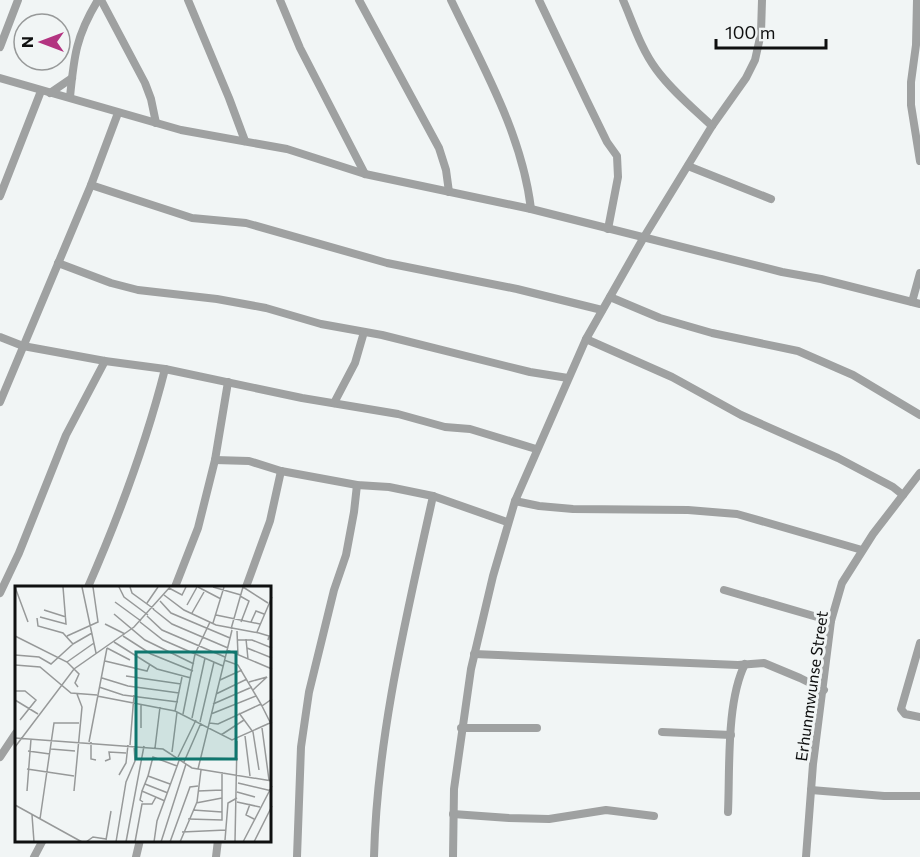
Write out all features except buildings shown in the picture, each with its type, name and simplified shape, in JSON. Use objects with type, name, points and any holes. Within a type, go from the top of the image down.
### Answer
[{"type":"street","points":[[0,47],[18,0]]},
{"type":"street","points":[[70,97],[74,55],[81,31],[99,0]]},
{"type":"street","points":[[99,0],[145,83],[156,123]]},
{"type":"street","points":[[188,0],[230,98],[245,141]]},
{"type":"street","points":[[280,0],[300,48],[365,174]]},
{"type":"street","points":[[359,0],[439,148],[446,170],[449,192]]},
{"type":"street","points":[[451,0],[514,134],[528,186],[531,209]]},
{"type":"street","points":[[539,0],[602,131],[617,156],[618,177],[608,229]]},
{"type":"street","points":[[623,0],[654,67],[674,91],[712,126]]},
{"type":"street","points":[[453,857],[453,814],[461,728],[474,654],[507,522],[536,449],[586,339],[644,237],[712,126],[746,78],[755,60],[761,33],[762,0]]},
{"type":"street","points":[[917,0],[918,45],[911,82],[911,105],[920,161]]},
{"type":"street","points":[[0,78],[181,130],[287,149],[365,174],[531,209],[916,303],[920,273]]},
{"type":"street","points":[[50,93],[72,78]]},
{"type":"street","points":[[0,196],[41,91]]},
{"type":"street","points":[[0,402],[91,185],[118,113]]},
{"type":"street","points":[[688,166],[771,199]]},
{"type":"street","points":[[91,185],[183,216],[246,223],[387,262],[517,289],[602,310]]},
{"type":"street","points":[[58,263],[111,283],[138,290],[227,301],[530,372],[568,378]]},
{"type":"street","points":[[610,297],[660,318],[712,333],[798,351],[854,375],[920,415]]},
{"type":"street","points":[[333,403],[355,363],[364,332]]},
{"type":"street","points":[[0,337],[23,346],[165,369],[398,414],[445,427],[470,429],[536,449]]},
{"type":"street","points":[[586,339],[672,377],[741,415],[838,458],[893,487],[903,495]]},
{"type":"street","points":[[0,593],[19,553],[66,435],[105,361]]},
{"type":"street","points":[[88,586],[115,526],[153,418],[165,369]]},
{"type":"street","points":[[175,586],[198,528],[215,460],[228,382]]},
{"type":"street","points":[[215,460],[249,461],[281,471],[433,496],[507,522]]},
{"type":"street","points":[[246,586],[270,521],[281,471]]},
{"type":"street","name":"Erhunmwunse Street","points":[[806,857],[811,790],[831,621],[842,583],[862,550],[903,495],[916,483],[920,473]]},
{"type":"street","points":[[297,857],[301,747],[307,703],[334,590],[346,555],[357,485]]},
{"type":"street","points":[[374,857],[379,781],[397,665],[433,496]]},
{"type":"street","points":[[515,501],[573,509],[688,510],[737,514],[862,550]]},
{"type":"street","points":[[724,590],[831,621]]},
{"type":"street","points":[[920,643],[901,710],[905,714],[920,717]]},
{"type":"street","points":[[474,654],[764,663],[824,690]]},
{"type":"street","points":[[728,812],[731,735],[735,701],[745,664]]},
{"type":"street","points":[[461,728],[537,728]]},
{"type":"street","points":[[662,732],[731,735]]},
{"type":"street","points":[[0,757],[15,735]]},
{"type":"street","points":[[811,790],[884,796],[920,796]]},
{"type":"street","points":[[453,814],[549,819],[606,810],[654,816]]},
{"type":"street","points":[[34,857],[43,842]]},
{"type":"street","points":[[136,857],[140,842]]},
{"type":"street","points":[[216,857],[218,842]]}]
